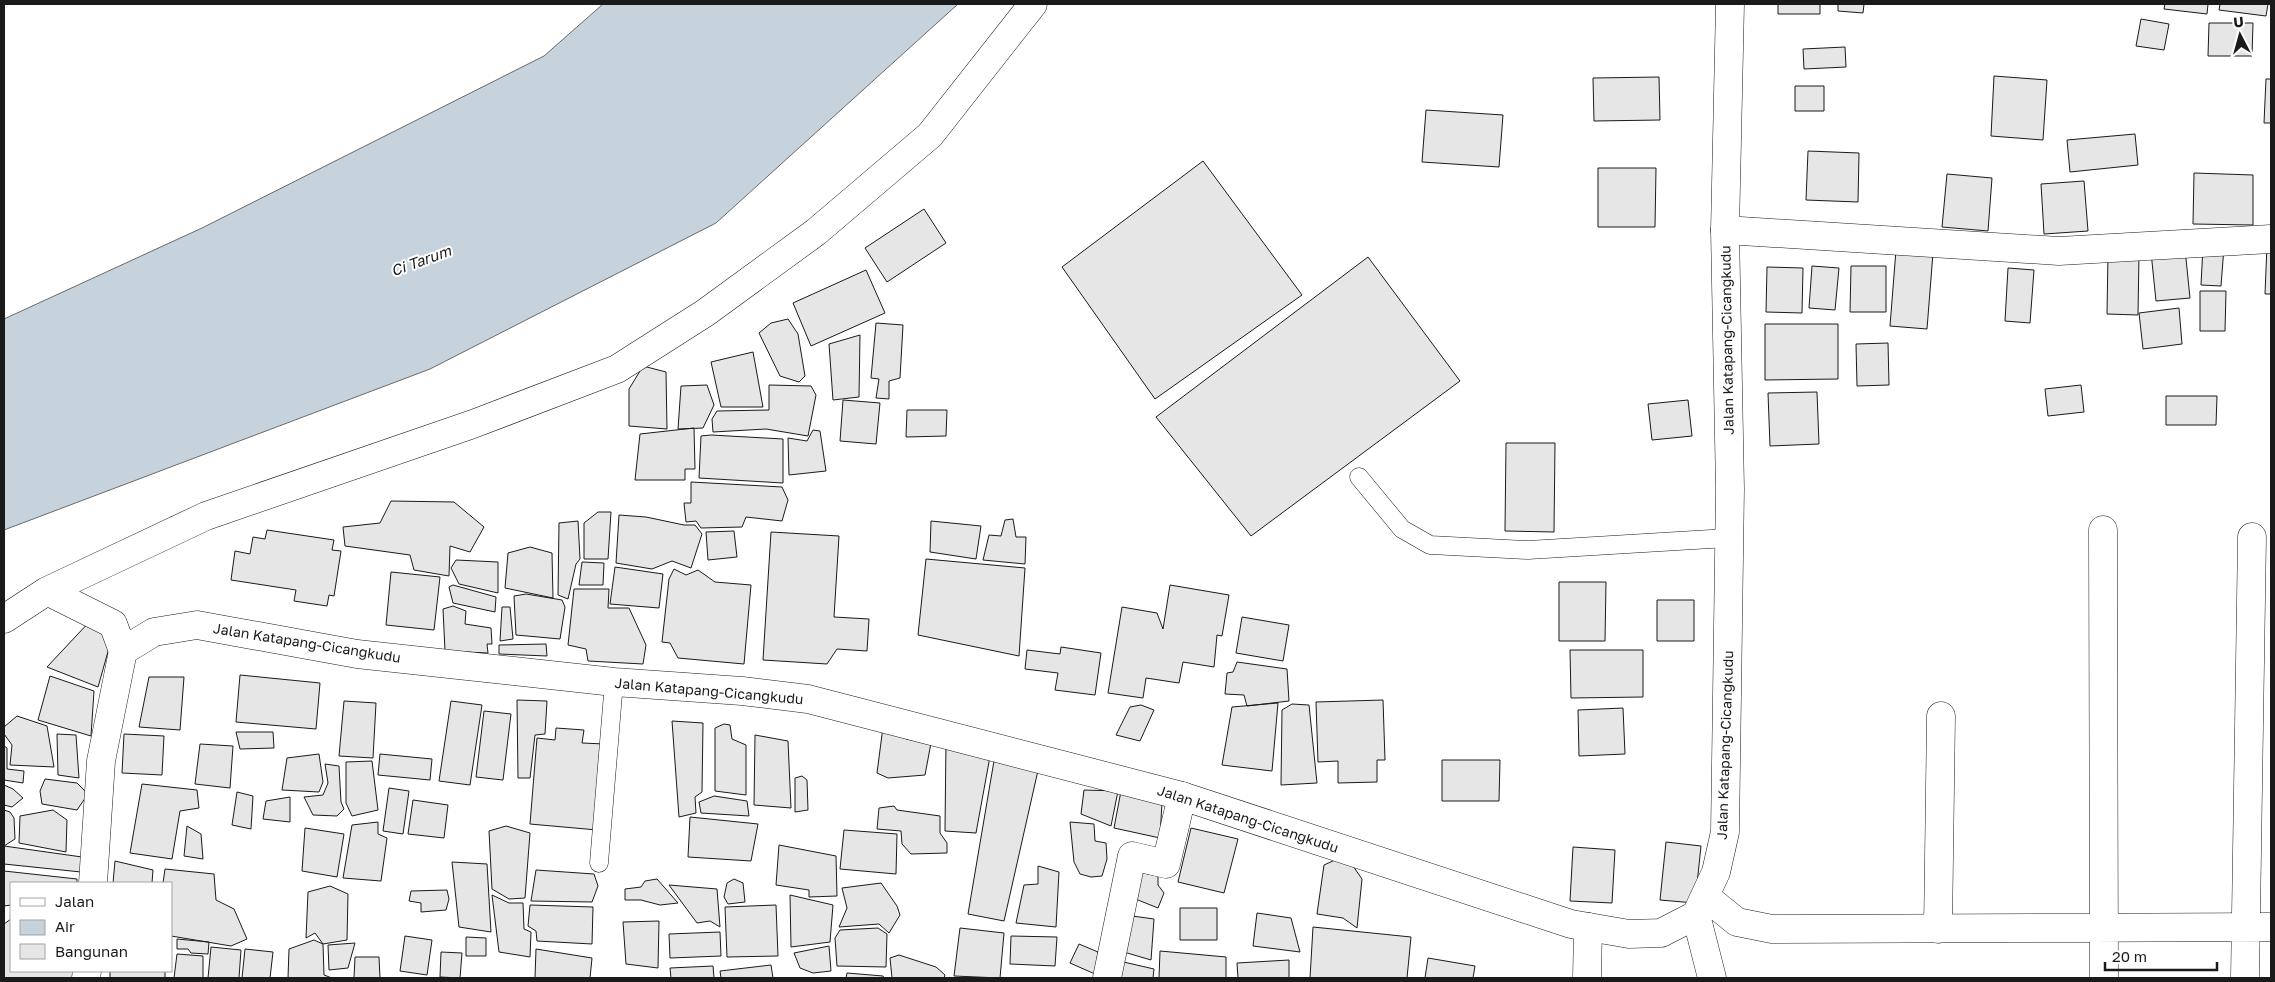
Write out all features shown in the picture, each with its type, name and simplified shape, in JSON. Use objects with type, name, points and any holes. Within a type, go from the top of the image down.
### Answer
[{"type":"street","points":[[4,619],[48,592],[206,516],[473,424],[617,369],[705,313],[816,232],[930,135],[1033,4]]},
{"type":"street","name":"Jalan Katapang-Cicangkudu","points":[[123,651],[154,632],[197,625],[357,654],[614,682],[742,691],[808,699],[1182,796],[1508,905],[1588,927],[1629,934],[1660,933],[1701,906],[1716,872],[1725,832],[1730,617],[1728,538],[1730,489],[1725,230],[1730,4]]},
{"type":"street","points":[[1725,230],[2059,251],[2271,239]]},
{"type":"street","points":[[2103,530],[2104,978]]},
{"type":"street","points":[[2246,978],[2259,927],[2252,537]]},
{"type":"street","points":[[48,592],[113,624],[123,651],[101,761],[93,882]]},
{"type":"street","points":[[1938,928],[1941,716]]},
{"type":"street","points":[[1107,978],[1132,856],[1166,864],[1182,796]]},
{"type":"street","points":[[1701,906],[1736,922],[1772,929],[2259,927]]},
{"type":"street","points":[[1701,906],[1712,978]]},
{"type":"street","points":[[1587,978],[1588,927]]},
{"type":"lane","points":[[1359,477],[1402,529],[1430,545],[1528,550],[1728,538]]},
{"type":"lane","points":[[599,863],[614,682]]},
{"type":"water","name":"Ci Tarum","points":[[603,4],[958,4],[716,223],[430,369],[4,530],[4,319],[202,228],[544,56]]},
{"type":"building","points":[[1778,4],[1820,4],[1820,14],[1778,14]]},
{"type":"building","points":[[1838,4],[1864,4],[1863,13],[1838,11]]},
{"type":"building","points":[[2165,4],[2208,4],[2207,14],[2164,9]]},
{"type":"building","points":[[2220,4],[2268,4],[2266,16],[2219,10]]},
{"type":"building","points":[[2141,19],[2169,24],[2164,50],[2136,46]]},
{"type":"building","points":[[2209,23],[2253,23],[2252,56],[2208,56]]},
{"type":"building","points":[[1845,47],[1846,67],[1804,69],[1803,49]]},
{"type":"building","points":[[1994,76],[2047,80],[2043,140],[1991,136]]},
{"type":"building","points":[[1659,77],[1660,120],[1594,121],[1593,78]]},
{"type":"building","points":[[2266,79],[2271,79],[2271,123],[2264,123]]},
{"type":"building","points":[[1795,86],[1824,86],[1824,111],[1795,111]]},
{"type":"building","points":[[1426,110],[1503,115],[1499,167],[1422,162]]},
{"type":"building","points":[[2135,134],[2138,165],[2070,172],[2067,140]]},
{"type":"building","points":[[1808,151],[1859,153],[1858,202],[1806,200]]},
{"type":"building","points":[[1203,161],[1302,295],[1155,399],[1062,267]]},
{"type":"building","points":[[1598,168],[1656,168],[1655,227],[1598,227]]},
{"type":"building","points":[[2194,173],[2253,175],[2253,225],[2193,224]]},
{"type":"building","points":[[1947,174],[1992,178],[1988,231],[1942,227]]},
{"type":"building","points":[[2084,181],[2088,231],[2044,234],[2041,184]]},
{"type":"building","points":[[924,209],[946,243],[887,282],[865,248]]},
{"type":"building","points":[[2267,245],[2271,245],[2271,294],[2265,294]]},
{"type":"building","points":[[2203,246],[2224,247],[2221,286],[2201,285]]},
{"type":"building","points":[[2185,249],[2190,298],[2156,301],[2151,252]]},
{"type":"building","points":[[1896,250],[1933,253],[1927,329],[1890,326]]},
{"type":"building","points":[[2108,254],[2139,254],[2138,315],[2107,314]]},
{"type":"building","points":[[1368,257],[1460,381],[1251,536],[1156,417]]},
{"type":"building","points":[[1812,266],[1839,268],[1835,310],[1809,308]]},
{"type":"building","points":[[1851,266],[1886,266],[1886,312],[1850,312]]},
{"type":"building","points":[[1767,267],[1803,268],[1802,313],[1766,312]]},
{"type":"building","points":[[2008,268],[2034,270],[2030,323],[2005,321]]},
{"type":"building","points":[[866,270],[885,313],[811,346],[793,303]]},
{"type":"building","points":[[2200,291],[2226,291],[2225,331],[2200,331]]},
{"type":"building","points":[[2179,308],[2182,344],[2143,349],[2139,313]]},
{"type":"building","points":[[788,319],[798,334],[805,376],[799,382],[780,376],[759,333],[771,323]]},
{"type":"building","points":[[876,323],[903,325],[900,378],[889,381],[889,399],[876,398],[879,379],[871,378]]},
{"type":"building","points":[[1765,324],[1838,324],[1838,379],[1765,380]]},
{"type":"building","points":[[860,335],[859,397],[833,400],[829,344]]},
{"type":"building","points":[[1888,343],[1889,385],[1857,386],[1856,344]]},
{"type":"building","points":[[753,352],[763,407],[721,407],[711,362]]},
{"type":"building","points":[[643,366],[666,372],[667,429],[629,426],[629,389]]},
{"type":"building","points":[[707,385],[714,405],[703,428],[678,429],[681,386]]},
{"type":"building","points":[[769,385],[811,386],[816,395],[808,436],[766,429],[713,432],[712,419],[717,411],[769,410]]},
{"type":"building","points":[[2081,385],[2084,412],[2048,416],[2045,389]]},
{"type":"building","points":[[1817,392],[1819,444],[1770,446],[1768,393]]},
{"type":"building","points":[[2166,396],[2217,396],[2216,425],[2166,425]]},
{"type":"building","points":[[843,400],[880,403],[876,444],[840,441]]},
{"type":"building","points":[[1688,400],[1692,436],[1652,440],[1648,404]]},
{"type":"building","points":[[907,410],[947,410],[946,436],[906,437]]},
{"type":"building","points":[[694,428],[695,469],[685,469],[685,480],[635,480],[640,434]]},
{"type":"building","points":[[813,430],[820,431],[826,471],[789,475],[788,438],[807,441]]},
{"type":"building","points":[[701,436],[783,439],[783,483],[699,478]]},
{"type":"building","points":[[1506,443],[1555,443],[1554,532],[1505,531]]},
{"type":"building","points":[[691,482],[782,487],[788,500],[782,521],[746,517],[742,527],[701,528],[696,521],[686,522],[684,503],[691,503]]},
{"type":"building","points":[[391,501],[454,502],[484,527],[470,552],[450,546],[449,576],[414,570],[410,555],[345,546],[343,527],[380,523]]},
{"type":"building","points":[[598,512],[611,512],[608,559],[584,559],[584,523]]},
{"type":"building","points":[[619,515],[646,517],[684,525],[695,525],[702,534],[691,568],[672,561],[652,569],[616,563]]},
{"type":"building","points":[[1013,519],[1016,537],[1026,537],[1025,564],[983,560],[989,535],[1001,536],[1005,520]]},
{"type":"building","points":[[578,521],[580,559],[576,564],[568,599],[558,595],[559,523]]},
{"type":"building","points":[[931,521],[981,526],[976,559],[930,552]]},
{"type":"building","points":[[267,530],[334,540],[332,550],[341,551],[334,596],[329,595],[327,606],[294,601],[296,590],[231,580],[235,551],[250,554],[253,537],[265,539]]},
{"type":"building","points":[[734,531],[737,557],[708,560],[706,532]]},
{"type":"building","points":[[771,532],[839,536],[834,617],[869,619],[867,651],[837,649],[827,664],[763,660]]},
{"type":"building","points":[[530,547],[552,553],[553,598],[505,588],[508,553]]},
{"type":"building","points":[[926,559],[1025,568],[1019,656],[918,635]]},
{"type":"building","points":[[456,560],[498,562],[498,593],[459,584],[451,568]]},
{"type":"building","points":[[582,562],[604,563],[603,585],[579,585]]},
{"type":"building","points":[[615,567],[663,574],[659,608],[610,604]]},
{"type":"building","points":[[674,569],[686,575],[698,570],[715,582],[751,585],[744,664],[678,658],[670,643],[662,642],[669,579]]},
{"type":"building","points":[[391,572],[440,577],[434,630],[386,625]]},
{"type":"building","points":[[1559,582],[1606,582],[1605,641],[1559,641]]},
{"type":"building","points":[[453,585],[496,597],[495,612],[453,603],[449,587]]},
{"type":"building","points":[[1170,585],[1229,595],[1222,636],[1217,635],[1214,667],[1183,662],[1179,683],[1146,678],[1143,698],[1108,693],[1122,607],[1157,613],[1163,629]]},
{"type":"building","points":[[574,589],[609,589],[608,608],[629,608],[646,645],[643,664],[588,661],[586,649],[568,645]]},
{"type":"building","points":[[526,594],[562,600],[565,607],[560,639],[516,635],[514,596]]},
{"type":"building","points":[[1657,600],[1694,600],[1694,641],[1657,641]]},
{"type":"building","points":[[453,606],[466,611],[465,624],[491,628],[492,644],[487,644],[488,653],[445,651],[443,609]]},
{"type":"building","points":[[502,607],[510,607],[513,639],[500,641]]},
{"type":"building","points":[[1242,617],[1289,625],[1283,661],[1236,653]]},
{"type":"building","points":[[92,619],[111,641],[98,687],[47,667]]},
{"type":"building","points":[[546,644],[547,656],[499,654],[499,645]]},
{"type":"building","points":[[1061,647],[1101,653],[1095,695],[1055,690],[1058,673],[1025,669],[1027,650],[1060,654]]},
{"type":"building","points":[[1570,650],[1643,650],[1643,697],[1571,698]]},
{"type":"building","points":[[1237,662],[1287,669],[1289,701],[1247,706],[1244,695],[1225,694],[1227,673],[1233,672]]},
{"type":"building","points":[[240,675],[320,683],[316,729],[236,722]]},
{"type":"building","points":[[50,676],[94,691],[91,736],[38,720]]},
{"type":"building","points":[[149,677],[184,677],[180,730],[139,727]]},
{"type":"building","points":[[517,700],[547,701],[545,734],[535,735],[530,778],[518,778]]},
{"type":"building","points":[[1383,700],[1385,760],[1377,760],[1377,782],[1338,783],[1338,761],[1318,762],[1316,702]]},
{"type":"building","points":[[344,701],[376,703],[373,758],[339,756]]},
{"type":"building","points":[[451,701],[482,705],[470,785],[439,781]]},
{"type":"building","points":[[1278,703],[1272,771],[1222,765],[1232,707]]},
{"type":"building","points":[[1292,704],[1309,705],[1317,783],[1281,785],[1282,710]]},
{"type":"building","points":[[1141,705],[1154,710],[1140,741],[1116,735],[1130,707]]},
{"type":"building","points":[[1623,708],[1625,754],[1579,756],[1578,710]]},
{"type":"building","points":[[484,711],[511,714],[503,780],[476,777]]},
{"type":"building","points":[[17,716],[47,726],[54,767],[10,765],[12,745],[4,734],[4,727]]},
{"type":"building","points":[[672,721],[703,723],[702,792],[695,797],[696,813],[679,817]]},
{"type":"building","points":[[724,724],[730,725],[732,739],[746,745],[746,795],[715,791],[715,728]]},
{"type":"building","points":[[883,727],[905,728],[906,739],[931,743],[925,775],[888,778],[877,773]]},
{"type":"building","points":[[556,728],[584,730],[582,743],[605,744],[597,830],[530,824],[537,738],[555,740]]},
{"type":"building","points":[[236,732],[273,732],[274,748],[240,749]]},
{"type":"building","points":[[57,734],[76,735],[79,778],[58,775]]},
{"type":"building","points":[[124,734],[164,736],[162,775],[122,773]]},
{"type":"building","points":[[755,735],[788,741],[791,808],[754,805]]},
{"type":"building","points":[[946,741],[991,751],[976,833],[945,831]]},
{"type":"building","points":[[200,744],[233,746],[230,788],[195,784]]},
{"type":"building","points":[[4,746],[7,748],[7,769],[24,771],[23,783],[4,780]]},
{"type":"building","points":[[319,754],[323,782],[319,792],[282,790],[287,758]]},
{"type":"building","points":[[380,754],[432,759],[430,780],[378,775]]},
{"type":"building","points":[[995,755],[1039,766],[1004,921],[968,914]]},
{"type":"building","points":[[1442,760],[1500,760],[1499,801],[1442,801]]},
{"type":"building","points":[[372,761],[378,810],[352,816],[346,803],[346,762]]},
{"type":"building","points":[[325,764],[339,766],[341,802],[344,809],[337,816],[313,815],[304,797],[323,795],[328,783]]},
{"type":"building","points":[[802,776],[807,780],[808,810],[795,812],[795,778]]},
{"type":"building","points":[[45,779],[77,783],[88,794],[77,810],[42,804],[40,791]]},
{"type":"building","points":[[142,784],[197,790],[199,808],[180,811],[172,859],[130,853]]},
{"type":"building","points":[[4,785],[13,789],[23,798],[12,807],[4,805]]},
{"type":"building","points":[[389,788],[409,791],[403,834],[383,831]]},
{"type":"building","points":[[1084,790],[1118,791],[1111,826],[1081,814]]},
{"type":"building","points":[[1121,791],[1162,802],[1160,838],[1114,828]]},
{"type":"building","points":[[237,792],[253,796],[251,829],[232,825]]},
{"type":"building","points":[[714,796],[747,801],[749,816],[701,813],[699,802]]},
{"type":"building","points":[[290,797],[290,822],[263,819],[266,801]]},
{"type":"building","points":[[413,800],[448,805],[444,838],[408,834]]},
{"type":"building","points":[[894,806],[897,810],[940,816],[940,833],[947,843],[947,853],[911,854],[902,844],[901,831],[877,829],[879,808]]},
{"type":"building","points":[[4,810],[10,812],[14,818],[15,839],[4,846]]},
{"type":"building","points":[[53,810],[67,820],[66,852],[19,843],[20,816]]},
{"type":"building","points":[[690,817],[758,824],[751,861],[688,857]]},
{"type":"building","points":[[378,822],[378,834],[387,838],[381,881],[343,878],[352,825]]},
{"type":"building","points":[[1070,822],[1094,824],[1095,841],[1106,843],[1107,859],[1102,876],[1091,877],[1080,874],[1074,862]]},
{"type":"building","points":[[187,826],[201,834],[203,859],[184,856]]},
{"type":"building","points":[[506,826],[530,833],[525,898],[509,899],[492,889],[489,831]]},
{"type":"building","points":[[305,828],[344,834],[337,877],[302,871]]},
{"type":"building","points":[[1191,828],[1238,839],[1224,893],[1178,882]]},
{"type":"building","points":[[844,830],[897,834],[896,874],[840,869]]},
{"type":"building","points":[[1666,842],[1701,846],[1695,903],[1660,900]]},
{"type":"building","points":[[779,845],[836,856],[837,896],[809,897],[809,890],[776,885]]},
{"type":"building","points":[[4,846],[82,857],[81,872],[4,864]]},
{"type":"building","points":[[1573,847],[1615,850],[1612,903],[1570,901]]},
{"type":"building","points":[[1335,860],[1353,866],[1362,879],[1357,928],[1343,918],[1317,914],[1324,865]]},
{"type":"building","points":[[115,861],[153,870],[152,882],[113,882]]},
{"type":"building","points":[[452,862],[487,864],[491,932],[459,927]]},
{"type":"building","points":[[1038,866],[1059,872],[1056,927],[1016,923],[1024,885],[1038,884]]},
{"type":"building","points":[[165,869],[214,874],[216,900],[234,909],[247,939],[231,946],[172,936],[172,882],[163,882]]},
{"type":"building","points":[[536,870],[594,874],[598,886],[592,902],[531,901]]},
{"type":"building","points":[[4,871],[77,879],[77,882],[10,882],[10,905],[4,906]]},
{"type":"building","points":[[1133,871],[1158,876],[1158,885],[1164,893],[1158,908],[1128,896]]},
{"type":"building","points":[[657,879],[678,903],[660,905],[641,900],[625,900],[625,889],[641,887],[645,881]]},
{"type":"building","points":[[734,879],[743,883],[745,902],[728,904],[724,897],[727,883]]},
{"type":"building","points":[[881,883],[897,906],[900,915],[889,933],[879,924],[839,927],[847,908],[842,888]]},
{"type":"building","points":[[669,885],[717,889],[720,927],[710,921],[697,923]]},
{"type":"building","points":[[330,886],[348,894],[347,940],[323,944],[315,933],[306,938],[308,892]]},
{"type":"building","points":[[447,890],[449,899],[446,910],[421,912],[421,903],[409,901],[411,891]]},
{"type":"building","points":[[492,895],[509,903],[523,903],[524,929],[531,932],[530,957],[499,952]]},
{"type":"building","points":[[790,895],[833,905],[830,942],[791,947]]},
{"type":"building","points":[[530,905],[593,907],[592,944],[537,941],[536,931],[528,926]]},
{"type":"building","points":[[776,905],[778,956],[727,957],[725,907]]},
{"type":"building","points":[[1180,908],[1217,908],[1217,940],[1180,940]]},
{"type":"building","points":[[1257,913],[1291,918],[1300,952],[1253,946]]},
{"type":"building","points":[[1125,915],[1154,919],[1151,960],[1117,950]]},
{"type":"building","points":[[10,920],[10,972],[78,972],[78,978],[4,978],[4,924]]},
{"type":"building","points":[[659,921],[658,968],[626,964],[623,922]]},
{"type":"building","points":[[1313,927],[1411,937],[1407,978],[1310,978]]},
{"type":"building","points":[[878,928],[887,934],[886,967],[837,966],[835,938],[840,930]]},
{"type":"building","points":[[960,928],[1004,933],[1000,978],[954,976]]},
{"type":"building","points":[[720,932],[721,956],[670,958],[669,934]]},
{"type":"building","points":[[405,936],[432,940],[427,975],[400,971]]},
{"type":"building","points":[[1011,936],[1057,937],[1055,966],[1010,964]]},
{"type":"building","points":[[466,937],[486,938],[486,956],[466,956]]},
{"type":"building","points":[[177,939],[209,942],[208,954],[191,953],[188,949],[177,949]]},
{"type":"building","points":[[314,940],[323,944],[324,975],[332,978],[288,978],[289,949]]},
{"type":"building","points":[[355,943],[348,968],[329,970],[328,945]]},
{"type":"building","points":[[1079,944],[1098,952],[1095,974],[1070,963]]},
{"type":"building","points":[[829,946],[831,971],[813,973],[800,968],[794,953]]},
{"type":"building","points":[[211,947],[241,950],[239,978],[208,978]]},
{"type":"building","points":[[245,949],[273,952],[270,978],[242,978]]},
{"type":"building","points":[[536,949],[592,958],[590,978],[535,978]]},
{"type":"building","points":[[1160,951],[1226,957],[1226,978],[1159,978]]},
{"type":"building","points":[[441,952],[462,953],[460,978],[440,977]]},
{"type":"building","points":[[177,954],[203,956],[203,978],[174,978]]},
{"type":"building","points":[[899,955],[936,967],[945,975],[944,978],[892,978],[890,958]]},
{"type":"building","points":[[355,957],[379,957],[380,978],[354,978]]},
{"type":"building","points":[[1428,958],[1475,966],[1473,978],[1425,978]]},
{"type":"building","points":[[1115,960],[1154,969],[1153,978],[1112,978]]},
{"type":"building","points":[[1289,960],[1289,978],[1238,978],[1237,963]]},
{"type":"building","points":[[771,965],[773,978],[721,978],[720,971]]},
{"type":"building","points":[[713,966],[714,978],[671,978],[670,968]]},
{"type":"building","points":[[110,972],[165,972],[165,978],[110,978]]},
{"type":"building","points":[[847,973],[883,976],[884,978],[846,978]]}]
